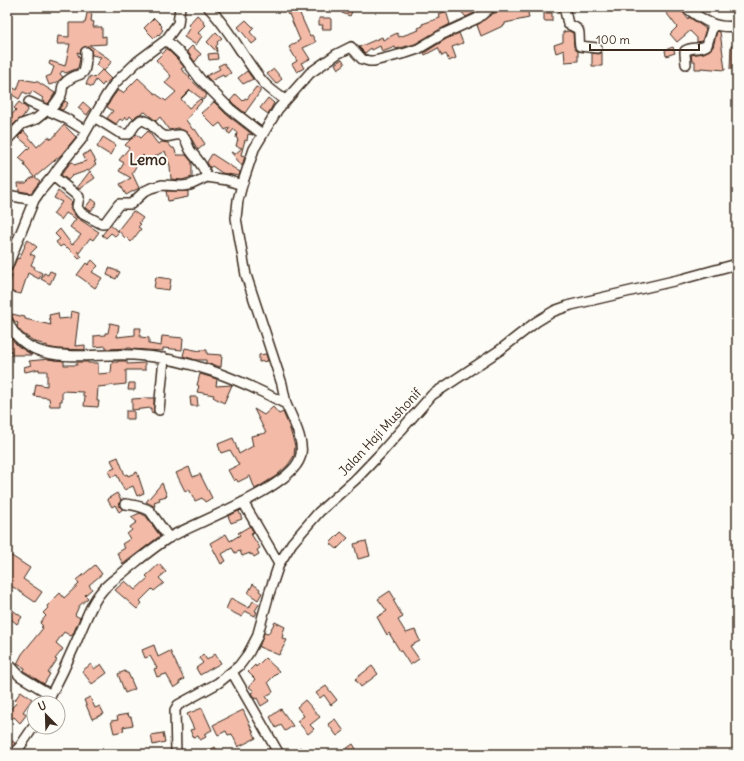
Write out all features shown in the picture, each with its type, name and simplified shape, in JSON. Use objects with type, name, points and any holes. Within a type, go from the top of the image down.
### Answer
[{"type":"street","points":[[7,267],[34,200],[40,190],[54,176],[59,167],[77,146],[106,96],[124,74],[138,61],[166,40],[178,24],[180,7]]},
{"type":"street","points":[[208,7],[218,17],[264,84],[285,100]]},
{"type":"street","points":[[51,695],[88,615],[101,592],[136,562],[169,538],[266,490],[289,474],[300,460],[302,453],[301,445],[286,404],[282,384],[260,320],[244,265],[236,218],[238,200],[242,185],[254,149],[262,134],[285,100],[310,74],[344,50],[351,47],[362,59],[369,61],[406,53],[418,49],[443,34],[478,18],[491,7]]},
{"type":"street","points":[[564,7],[568,24],[576,26],[578,29],[580,46],[597,48]]},
{"type":"street","points":[[685,7],[698,17],[713,25],[727,27],[737,26]]},
{"type":"street","points":[[686,64],[684,54],[686,51],[690,48],[707,46],[713,25]]},
{"type":"street","points":[[166,40],[183,56],[200,79],[230,109],[262,134]]},
{"type":"street","points":[[7,140],[22,124],[36,119],[46,111],[50,111],[62,95],[62,88],[68,80],[84,73],[86,66],[86,52]]},
{"type":"street","points":[[29,102],[50,111],[86,131]]},
{"type":"street","points":[[94,117],[123,134],[131,132],[135,125],[141,120],[147,121],[163,136],[183,136],[190,149],[199,160],[206,177]]},
{"type":"street","points":[[54,176],[79,197],[77,207],[81,212],[102,224],[104,224],[119,204],[131,204],[145,191],[151,188],[162,185],[190,185],[206,177],[227,180],[242,185]]},
{"type":"street","points":[[7,195],[34,200]]},
{"type":"street","name":"Jalan Haji Mushonif","points":[[176,754],[175,710],[178,705],[208,689],[232,672],[248,654],[257,638],[279,564],[292,542],[308,523],[380,454],[432,395],[500,350],[536,322],[554,311],[571,305],[682,279],[737,264]]},
{"type":"street","points":[[7,320],[14,334],[20,341],[32,348],[47,353],[71,356],[120,354],[164,358],[197,366],[232,378],[286,404]]},
{"type":"street","points":[[159,410],[164,358]]},
{"type":"street","points":[[243,502],[279,564]]},
{"type":"street","points":[[125,504],[146,508],[150,511],[169,538]]},
{"type":"street","points":[[7,662],[20,676],[44,695]]},
{"type":"street","points":[[232,672],[279,754]]},
{"type":"street","points":[[16,754],[28,735]]},
{"type":"building","points":[[284,7],[297,7],[310,36],[312,35],[316,42],[303,48],[310,59],[301,63],[304,68],[297,72],[292,64],[297,61],[289,47],[300,40],[289,14],[288,15]]},
{"type":"building","points":[[344,7],[354,7],[350,16],[342,13]]},
{"type":"building","points":[[457,7],[482,7],[466,17]]},
{"type":"building","points":[[502,7],[527,7],[529,18],[505,23],[505,25],[481,36],[477,25],[492,14],[498,12],[497,10]]},
{"type":"building","points":[[662,7],[679,7],[688,19],[689,17],[706,29],[702,41],[697,42],[697,38],[690,31],[677,42],[670,34],[677,27]]},
{"type":"building","points":[[446,11],[450,24],[415,44],[396,49],[395,47],[382,52],[380,46],[372,50],[371,48],[365,53],[359,47],[382,37],[383,40],[397,33],[399,37],[419,30],[418,28],[423,26],[422,24],[440,18],[439,14]]},
{"type":"building","points":[[87,13],[92,14],[91,21],[94,22],[93,27],[102,27],[102,37],[106,36],[106,44],[89,45],[112,61],[104,71],[96,65],[101,57],[92,55],[89,47],[84,47],[81,49],[80,53],[77,52],[80,59],[78,68],[66,73],[62,71],[60,74],[63,77],[56,83],[49,85],[46,77],[51,75],[54,67],[49,64],[50,61],[65,66],[70,44],[57,44],[58,36],[69,37],[69,23],[85,23]]},
{"type":"building","points":[[544,13],[552,13],[552,21],[544,21]]},
{"type":"building","points":[[197,15],[206,25],[198,33],[202,36],[196,45],[184,37],[190,27],[188,25]]},
{"type":"building","points":[[154,18],[162,26],[161,28],[163,30],[154,38],[144,28]]},
{"type":"building","points":[[319,18],[331,18],[331,29],[322,29],[323,25],[319,25]]},
{"type":"building","points":[[246,20],[254,28],[250,32],[257,40],[252,44],[238,27]]},
{"type":"building","points":[[569,31],[573,33],[574,47],[578,51],[578,61],[565,62],[564,50],[556,53],[554,45],[563,42],[563,32]]},
{"type":"building","points":[[717,31],[720,32],[725,70],[695,69],[695,61],[692,61],[691,55],[704,53],[710,50],[713,47]]},
{"type":"building","points":[[216,32],[222,38],[217,42],[217,52],[207,42]]},
{"type":"building","points":[[459,33],[463,43],[452,47],[456,58],[449,61],[446,54],[442,56],[438,48],[425,55],[424,53],[446,39]]},
{"type":"building","points":[[737,45],[737,51],[735,51],[736,69],[730,69],[731,46]]},
{"type":"building","points":[[192,46],[201,54],[195,62],[187,51]]},
{"type":"building","points":[[673,47],[675,53],[666,56],[665,50]]},
{"type":"building","points":[[166,48],[184,67],[181,69],[207,95],[203,100],[190,90],[181,99],[189,108],[200,99],[202,101],[186,120],[193,130],[195,129],[205,144],[198,150],[188,133],[178,128],[169,130],[160,117],[156,121],[145,112],[137,115],[133,119],[130,116],[128,119],[125,117],[123,121],[120,119],[116,124],[107,118],[113,111],[107,107],[118,90],[123,93],[138,78],[153,92],[166,101],[176,92],[165,83],[171,76],[156,60],[166,50]]},
{"type":"building","points":[[602,52],[602,66],[592,66],[592,53],[599,54]]},
{"type":"building","points":[[217,53],[218,59],[209,60],[208,54]]},
{"type":"building","points":[[342,59],[345,64],[338,69],[335,64]]},
{"type":"building","points":[[224,63],[231,73],[211,81],[206,76],[220,69],[218,66]]},
{"type":"building","points":[[274,69],[282,79],[276,84],[267,74]]},
{"type":"building","points":[[102,70],[111,79],[102,86],[96,80],[92,87],[86,84],[90,76],[94,78]]},
{"type":"building","points":[[247,71],[253,79],[243,84],[238,78]]},
{"type":"building","points":[[21,79],[38,82],[55,93],[48,104],[42,100],[43,98],[32,91],[30,95],[23,92],[19,99],[9,93],[12,87],[17,90]]},
{"type":"building","points":[[256,87],[260,89],[260,92],[245,113],[230,101],[236,94],[243,101],[245,98],[247,99]]},
{"type":"building","points":[[268,98],[274,103],[268,114],[260,108]]},
{"type":"building","points":[[65,101],[68,103],[63,110],[59,109]]},
{"type":"building","points":[[19,102],[28,109],[22,118],[7,131],[7,120],[16,110],[14,108]]},
{"type":"building","points":[[83,102],[91,109],[87,115],[78,108]]},
{"type":"building","points":[[214,102],[226,114],[253,135],[248,134],[247,141],[245,140],[241,155],[245,156],[242,166],[231,152],[235,154],[242,148],[236,146],[238,139],[236,138],[237,133],[234,129],[230,134],[227,132],[230,127],[225,130],[220,123],[215,127],[201,113]]},
{"type":"building","points":[[64,125],[76,137],[61,155],[35,177],[40,181],[31,193],[19,191],[18,183],[26,183],[34,177],[24,165],[25,163],[19,158],[30,147],[18,137],[24,131],[37,147],[48,137],[52,139]]},
{"type":"building","points":[[148,131],[158,144],[162,142],[168,143],[172,148],[174,148],[177,155],[186,155],[192,162],[192,177],[182,180],[171,179],[170,166],[165,151],[146,161],[143,155],[132,173],[139,188],[126,195],[120,184],[131,178],[119,171],[124,163],[119,160],[129,148],[125,145],[136,134],[141,138]]},
{"type":"building","points":[[103,137],[116,145],[110,155],[97,147]]},
{"type":"building","points":[[90,151],[96,161],[94,162],[96,164],[89,170],[72,176],[68,180],[61,175],[70,163],[73,162],[74,165],[86,161],[83,155]]},
{"type":"building","points":[[212,154],[240,172],[239,176],[222,173],[212,166],[210,168],[207,162]]},
{"type":"building","points":[[90,171],[95,178],[79,189],[77,188]]},
{"type":"building","points":[[58,191],[72,202],[70,208],[76,217],[99,232],[93,240],[90,238],[79,253],[77,251],[82,257],[79,259],[67,247],[66,248],[63,245],[60,247],[56,242],[60,239],[55,234],[60,229],[72,245],[81,235],[70,227],[76,219],[66,213],[61,220],[53,214],[62,202],[54,198]]},
{"type":"building","points":[[166,191],[188,191],[188,197],[168,201]]},
{"type":"building","points":[[92,199],[97,203],[91,211],[85,208]]},
{"type":"building","points":[[133,211],[143,218],[138,227],[141,229],[131,242],[118,230]]},
{"type":"building","points":[[110,225],[119,232],[115,236],[111,233],[106,238],[102,235]]},
{"type":"building","points":[[28,240],[37,247],[30,254],[35,256],[31,265],[35,267],[34,269],[42,273],[39,279],[28,273],[21,294],[7,291],[12,276],[7,273],[12,270],[17,258],[19,259],[25,246],[24,245]]},
{"type":"building","points":[[92,260],[98,266],[92,272],[102,278],[95,288],[77,275],[86,263],[88,265]]},
{"type":"building","points":[[109,268],[120,272],[116,279],[107,275]]},
{"type":"building","points":[[50,271],[55,273],[50,284],[41,279],[44,273],[48,275]]},
{"type":"building","points":[[156,277],[171,279],[169,290],[154,288]]},
{"type":"building","points":[[71,311],[79,313],[75,346],[85,345],[85,350],[58,349],[47,347],[47,345],[43,346],[43,344],[35,342],[22,333],[17,327],[18,323],[15,322],[12,317],[12,314],[25,317],[25,319],[51,325],[49,315],[58,313],[59,319],[70,318]]},
{"type":"building","points":[[110,323],[119,325],[117,337],[135,335],[135,328],[141,328],[140,337],[149,338],[149,344],[161,346],[162,336],[183,338],[182,350],[163,348],[163,351],[131,348],[106,349],[106,346],[94,347],[94,336],[105,335],[105,333],[108,333]]},
{"type":"building","points":[[7,336],[9,336],[18,346],[32,355],[11,355],[11,350],[7,349]]},
{"type":"building","points":[[185,348],[200,351],[207,350],[207,354],[222,355],[221,367],[206,363],[206,360],[196,360],[183,356]]},
{"type":"building","points":[[266,354],[268,361],[259,362],[259,355]]},
{"type":"building","points":[[49,359],[64,361],[64,365],[77,365],[77,362],[98,363],[98,374],[111,373],[112,362],[118,361],[127,361],[127,364],[145,363],[145,370],[126,370],[126,384],[98,387],[98,407],[84,406],[85,396],[83,396],[83,392],[62,391],[62,401],[60,401],[60,406],[50,406],[49,398],[34,396],[36,384],[47,386],[47,371],[39,371],[39,369],[25,372],[24,367],[31,365],[29,361]]},
{"type":"building","points":[[200,374],[217,379],[216,386],[232,385],[224,403],[213,397],[214,395],[197,392]]},
{"type":"building","points":[[129,383],[135,383],[135,390],[128,390]]},
{"type":"building","points":[[190,397],[197,397],[198,406],[191,406]]},
{"type":"building","points":[[154,398],[154,413],[151,412],[151,408],[132,410],[132,399]]},
{"type":"building","points":[[273,407],[279,414],[283,412],[289,426],[295,446],[294,456],[288,465],[276,476],[255,489],[250,476],[238,482],[236,479],[234,481],[228,470],[239,465],[230,450],[221,453],[218,444],[233,438],[239,454],[253,446],[251,436],[266,433],[254,409],[264,415]]},
{"type":"building","points":[[126,411],[134,411],[134,419],[126,419]]},
{"type":"building","points":[[118,457],[125,475],[127,474],[128,476],[137,472],[144,493],[137,496],[133,486],[124,490],[117,475],[111,477],[108,471],[115,468],[111,460]]},
{"type":"building","points":[[189,467],[193,477],[200,474],[212,498],[205,502],[202,498],[195,501],[189,489],[185,491],[176,473]]},
{"type":"building","points":[[162,483],[167,496],[159,498],[160,500],[154,502],[155,506],[146,502]]},
{"type":"building","points":[[117,493],[121,500],[119,506],[123,509],[119,512],[115,505],[112,507],[107,499]]},
{"type":"building","points":[[239,511],[242,519],[231,523],[228,516]]},
{"type":"building","points":[[140,513],[146,516],[160,536],[123,564],[117,553],[125,548],[122,544],[130,539],[127,534],[132,530],[130,527],[137,522],[131,517]]},
{"type":"building","points":[[250,526],[254,533],[251,534],[260,548],[257,550],[259,554],[254,557],[252,554],[250,555],[250,553],[242,556],[240,551],[235,553],[232,548],[222,554],[226,561],[221,564],[210,543],[226,534],[230,541],[240,535],[238,533]]},
{"type":"building","points":[[341,532],[348,538],[337,549],[330,543]]},
{"type":"building","points":[[366,541],[370,556],[358,559],[354,544]]},
{"type":"building","points":[[7,553],[30,568],[23,579],[42,592],[35,602],[7,583]]},
{"type":"building","points":[[159,564],[166,572],[159,578],[164,583],[154,591],[152,589],[140,601],[142,603],[137,609],[115,590],[125,581],[135,590],[148,578],[146,576]]},
{"type":"building","points":[[95,565],[102,574],[89,585],[92,589],[85,595],[88,598],[79,606],[75,615],[80,618],[73,634],[71,636],[64,632],[56,643],[63,649],[55,659],[57,660],[48,673],[50,674],[44,684],[24,671],[25,668],[17,664],[22,654],[43,628],[41,627],[43,626],[40,623],[46,616],[43,613],[48,608],[47,606],[60,593],[64,598],[79,584],[76,580]]},
{"type":"building","points":[[253,584],[260,589],[259,591],[262,593],[258,600],[248,593]]},
{"type":"building","points":[[390,591],[395,599],[393,600],[403,617],[398,620],[406,633],[415,630],[420,641],[410,646],[419,659],[410,665],[389,633],[387,635],[377,617],[387,611],[378,599]]},
{"type":"building","points":[[231,598],[249,608],[253,601],[259,604],[255,611],[257,612],[255,616],[245,611],[242,617],[226,609]]},
{"type":"building","points":[[7,606],[22,617],[17,624],[7,616]]},
{"type":"building","points":[[275,622],[285,627],[282,638],[287,640],[279,655],[259,647],[264,633],[268,634]]},
{"type":"building","points":[[154,645],[158,657],[170,651],[184,679],[174,688],[166,674],[157,677],[154,669],[157,668],[150,656],[145,658],[142,650]]},
{"type":"building","points":[[203,654],[207,660],[215,654],[221,663],[200,675],[196,668],[203,663],[199,658]]},
{"type":"building","points":[[265,658],[279,671],[268,682],[273,692],[266,696],[269,701],[261,706],[257,698],[255,699],[251,693],[254,691],[249,687],[255,679],[248,672],[255,665],[256,667]]},
{"type":"building","points":[[91,664],[94,669],[101,664],[107,673],[92,684],[82,671]]},
{"type":"building","points":[[372,666],[378,674],[361,687],[355,679]]},
{"type":"building","points":[[125,671],[128,673],[135,689],[125,693],[118,674]]},
{"type":"building","points":[[326,686],[337,700],[331,705],[324,695],[320,698],[316,693]]},
{"type":"building","points":[[21,691],[26,695],[26,708],[23,712],[26,714],[26,715],[20,723],[14,717],[7,724],[7,713],[17,702],[15,700]]},
{"type":"building","points":[[90,697],[95,708],[100,706],[104,714],[92,719],[84,700]]},
{"type":"building","points":[[305,700],[320,717],[310,725],[314,729],[308,734],[297,721],[304,716],[297,707]]},
{"type":"building","points":[[202,708],[212,730],[204,734],[206,737],[200,740],[198,736],[193,737],[190,730],[194,729],[187,714]]},
{"type":"building","points":[[281,709],[293,726],[285,731],[281,725],[276,728],[270,717]]},
{"type":"building","points":[[243,710],[256,738],[238,747],[232,734],[228,735],[226,731],[218,735],[213,725]]},
{"type":"building","points":[[128,714],[129,717],[131,717],[133,725],[123,727],[124,731],[114,733],[111,721],[118,720],[117,716]]},
{"type":"building","points":[[335,719],[344,731],[337,736],[328,724]]},
{"type":"building","points":[[163,733],[165,742],[153,745],[151,735]]},
{"type":"building","points":[[7,737],[15,743],[11,749],[7,746]]},
{"type":"building","points":[[353,744],[359,754],[349,754],[346,749]]},
{"type":"building","points":[[215,747],[219,754],[203,754]]},
{"type":"building","points":[[300,747],[307,754],[293,754]]},
{"type":"district","name":"Lemo","points":[[148,159]]}]
